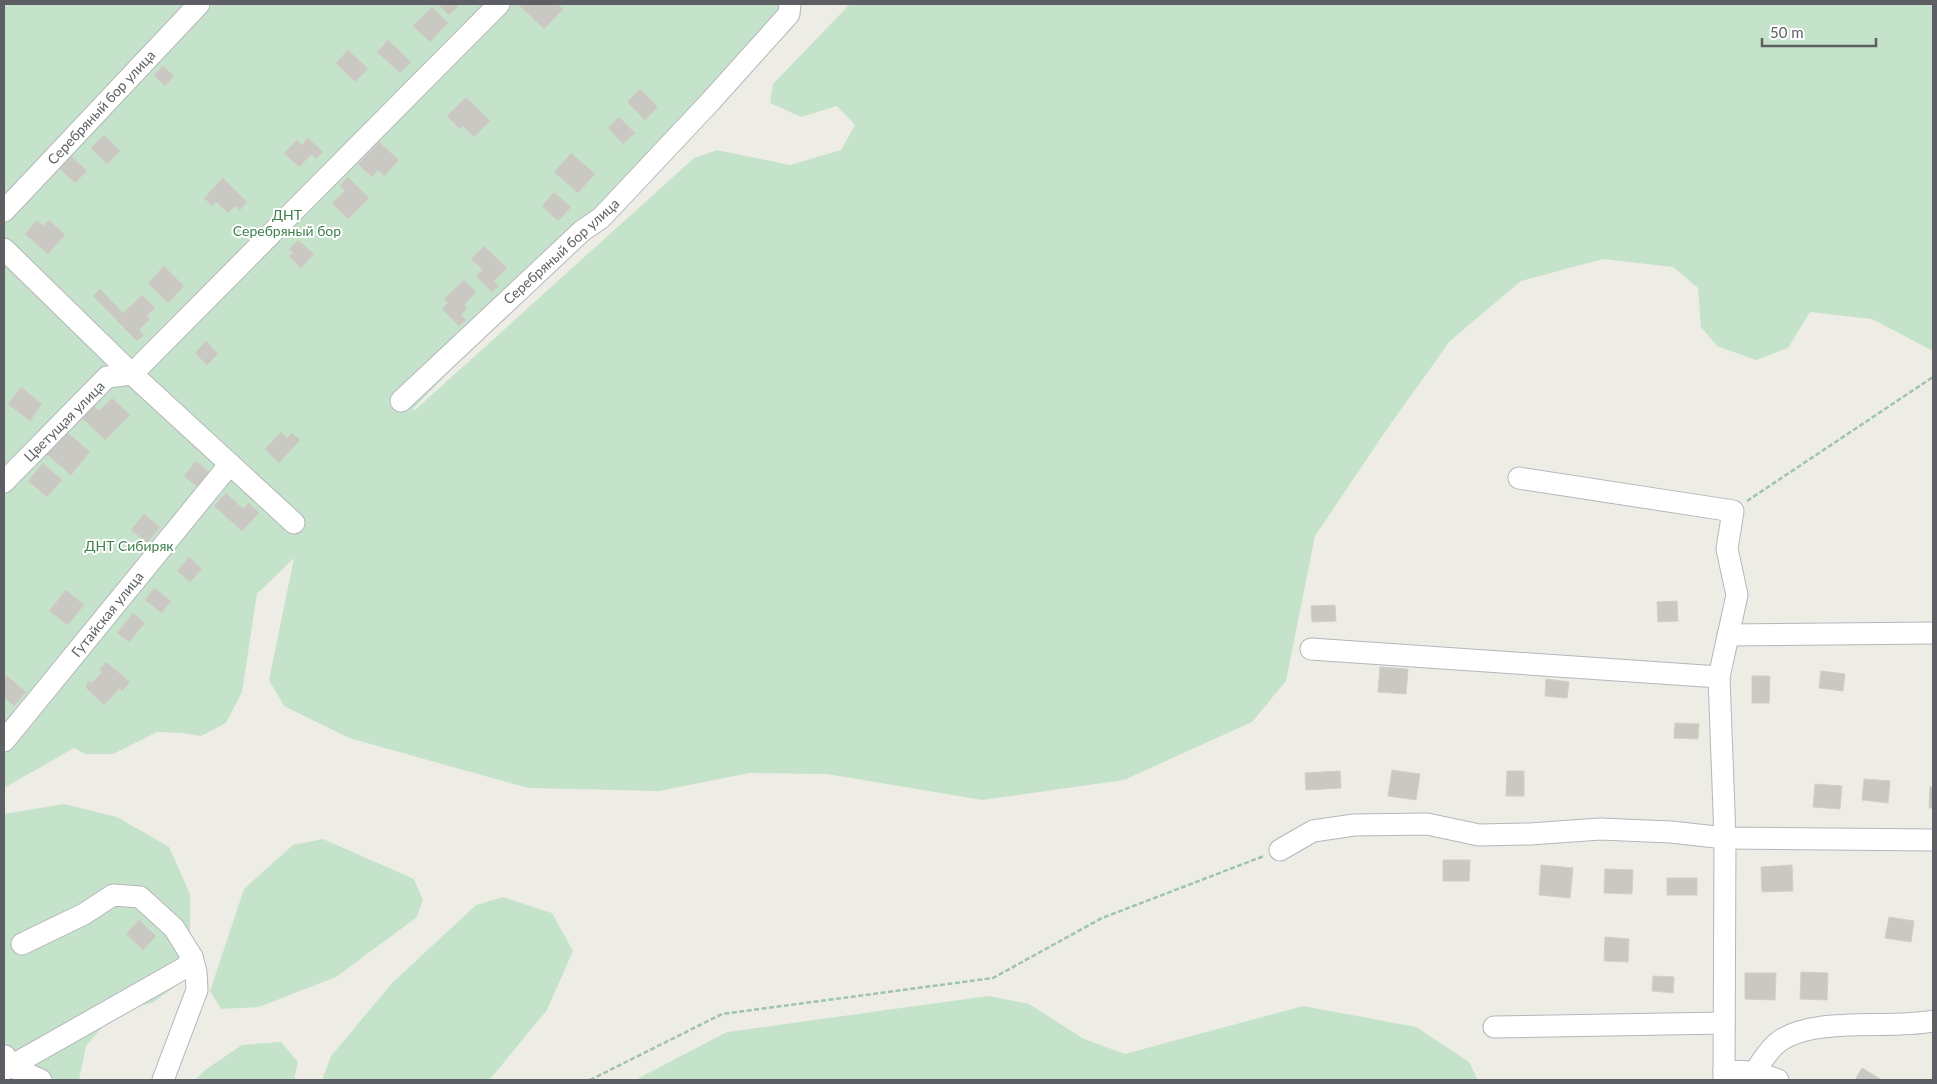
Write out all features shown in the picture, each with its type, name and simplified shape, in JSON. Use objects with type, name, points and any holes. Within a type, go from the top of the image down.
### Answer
[{"type":"street","name":"Серебряный бор улица","points":[[4,211],[199,4]]},
{"type":"street","points":[[132,374],[499,4]]},
{"type":"street","name":"Серебряный бор улица","points":[[401,401],[582,230],[601,218],[710,102],[789,14],[790,4]]},
{"type":"street","points":[[4,249],[132,374],[294,523]]},
{"type":"street","name":"Цветущая улица","points":[[4,482],[107,377],[132,374]]},
{"type":"street","name":"Гутайская улица","points":[[4,741],[230,464]]},
{"type":"street","points":[[1518,478],[1733,511],[1727,549],[1737,595],[1719,676],[1726,838],[1724,1076],[1755,1072],[1778,1080]]},
{"type":"street","points":[[1728,635],[1933,633]]},
{"type":"street","points":[[1311,649],[1719,676]]},
{"type":"street","points":[[1280,850],[1313,831],[1354,825],[1427,824],[1479,835],[1530,834],[1600,829],[1671,832],[1726,838],[1933,840]]},
{"type":"street","points":[[22,944],[84,914],[113,895],[140,897],[174,928],[192,957],[196,972],[197,990],[163,1080]]},
{"type":"street","points":[[6,1063],[186,967],[192,957]]},
{"type":"street","points":[[1755,1072],[1762,1058],[1777,1043],[1805,1029],[1838,1026],[1898,1025],[1933,1021]]},
{"type":"street","points":[[1494,1027],[1724,1023]]},
{"type":"street","points":[[6,1063],[41,1080]]},
{"type":"path","points":[[1733,511],[1933,377]]},
{"type":"path","points":[[590,1080],[722,1014],[993,978],[1102,918],[1280,850]]},
{"type":"green space","points":[[4,4],[785,4],[795,14],[412,410],[415,410],[694,158],[717,150],[790,165],[841,150],[855,125],[837,106],[801,117],[770,103],[773,84],[850,4],[1933,4],[1933,351],[1872,319],[1810,312],[1788,348],[1756,360],[1717,346],[1701,327],[1698,288],[1673,267],[1603,259],[1521,281],[1450,341],[1389,426],[1315,536],[1286,681],[1252,722],[1124,780],[982,800],[827,774],[750,773],[659,791],[528,788],[349,738],[284,706],[269,680],[294,558],[257,594],[242,692],[226,723],[201,736],[157,732],[113,754],[85,754],[74,748],[4,788]]},
{"type":"green space","points":[[64,804],[117,817],[169,847],[190,894],[190,946],[183,981],[152,1003],[116,1011],[86,1046],[79,1080],[4,1080],[4,814]]},
{"type":"green space","points":[[323,839],[414,879],[423,900],[417,917],[336,977],[259,1007],[221,1009],[210,991],[244,889],[293,845]]},
{"type":"green space","points":[[503,897],[552,913],[573,951],[547,1010],[492,1077],[488,1080],[322,1080],[331,1056],[392,983],[476,905]]},
{"type":"green space","points":[[988,996],[1029,1004],[1084,1039],[1125,1054],[1303,1006],[1416,1027],[1469,1062],[1478,1080],[635,1080],[727,1032]]},
{"type":"green space","points":[[281,1042],[298,1062],[294,1080],[195,1080],[205,1070],[242,1045]]},
{"type":"building","points":[[438,4],[461,4],[449,15]]},
{"type":"building","points":[[518,4],[557,4],[563,9],[544,29]]},
{"type":"building","points":[[432,7],[448,23],[430,42],[413,26]]},
{"type":"building","points":[[388,40],[411,62],[400,73],[377,52]]},
{"type":"building","points":[[348,50],[368,69],[355,82],[336,63]]},
{"type":"building","points":[[163,66],[174,76],[165,86],[154,75]]},
{"type":"building","points":[[640,89],[658,107],[645,120],[627,102]]},
{"type":"building","points":[[466,97],[490,121],[474,137],[463,126],[460,129],[447,116]]},
{"type":"building","points":[[619,117],[635,133],[623,144],[608,128]]},
{"type":"building","points":[[104,135],[120,151],[107,164],[91,148]]},
{"type":"building","points":[[308,138],[323,152],[316,159],[312,154],[299,167],[284,153],[297,140],[302,145]]},
{"type":"building","points":[[379,142],[399,160],[384,176],[378,170],[372,177],[358,164]]},
{"type":"building","points":[[571,153],[595,174],[578,193],[554,172]]},
{"type":"building","points":[[70,155],[87,171],[75,183],[58,167]]},
{"type":"building","points":[[348,177],[369,198],[348,219],[332,203],[345,191],[340,186]]},
{"type":"building","points":[[223,178],[247,202],[240,210],[235,206],[228,213],[216,202],[212,206],[204,198]]},
{"type":"building","points":[[554,192],[571,207],[558,221],[542,206]]},
{"type":"building","points":[[37,220],[43,226],[49,220],[65,235],[48,254],[25,234]]},
{"type":"building","points":[[298,240],[314,254],[301,268],[289,256],[293,253],[289,249]]},
{"type":"building","points":[[484,246],[507,268],[494,281],[499,286],[492,292],[476,276],[483,270],[471,259]]},
{"type":"building","points":[[164,266],[184,286],[168,303],[148,283]]},
{"type":"building","points":[[464,280],[476,292],[464,305],[467,309],[461,315],[466,320],[459,326],[442,309],[448,303],[444,299]]},
{"type":"building","points":[[100,289],[123,313],[142,295],[155,308],[147,315],[150,319],[139,330],[144,335],[137,341],[93,296]]},
{"type":"building","points":[[206,341],[218,354],[207,365],[195,353]]},
{"type":"building","points":[[21,387],[42,404],[30,421],[8,404]]},
{"type":"building","points":[[112,398],[130,415],[105,440],[77,413],[89,401],[99,411]]},
{"type":"building","points":[[62,428],[90,452],[71,475],[43,451]]},
{"type":"building","points":[[281,432],[287,438],[292,433],[300,440],[279,463],[265,449]]},
{"type":"building","points":[[196,461],[209,472],[197,487],[184,476]]},
{"type":"building","points":[[43,463],[62,480],[47,497],[28,481]]},
{"type":"building","points":[[226,493],[243,509],[249,503],[259,513],[242,531],[214,506]]},
{"type":"building","points":[[144,514],[160,527],[147,543],[131,530]]},
{"type":"building","points":[[189,557],[202,569],[190,582],[177,571]]},
{"type":"building","points":[[154,588],[171,601],[162,613],[145,600]]},
{"type":"building","points":[[66,590],[84,605],[68,625],[49,611]]},
{"type":"building","points":[[1677,601],[1678,621],[1658,622],[1657,602]]},
{"type":"building","points":[[1335,605],[1336,621],[1312,622],[1311,606]]},
{"type":"building","points":[[133,613],[145,623],[129,642],[117,633]]},
{"type":"building","points":[[106,662],[130,682],[122,691],[120,688],[104,705],[87,689],[86,685],[89,681],[93,682],[102,672],[99,670]]},
{"type":"building","points":[[1380,667],[1408,669],[1406,694],[1378,692]]},
{"type":"building","points":[[1821,671],[1845,674],[1843,691],[1819,688]]},
{"type":"building","points":[[6,675],[26,692],[14,706],[4,697],[4,677]]},
{"type":"building","points":[[1752,676],[1770,676],[1769,703],[1752,703]]},
{"type":"building","points":[[1546,679],[1569,682],[1567,698],[1545,696]]},
{"type":"building","points":[[1675,723],[1699,724],[1698,739],[1674,738]]},
{"type":"building","points":[[1392,770],[1420,774],[1416,800],[1388,796]]},
{"type":"building","points":[[1340,771],[1341,788],[1306,790],[1305,773]]},
{"type":"building","points":[[1507,771],[1524,771],[1524,796],[1506,796]]},
{"type":"building","points":[[1864,779],[1890,781],[1888,803],[1862,800]]},
{"type":"building","points":[[1815,784],[1842,786],[1840,809],[1813,807]]},
{"type":"building","points":[[1930,787],[1933,787],[1933,808],[1929,808]]},
{"type":"building","points":[[1443,860],[1470,860],[1469,881],[1443,881]]},
{"type":"building","points":[[1541,865],[1573,868],[1570,898],[1539,895]]},
{"type":"building","points":[[1792,865],[1793,891],[1762,892],[1761,867]]},
{"type":"building","points":[[1605,869],[1633,870],[1632,894],[1604,893]]},
{"type":"building","points":[[1667,878],[1697,878],[1697,895],[1667,895]]},
{"type":"building","points":[[1889,917],[1914,921],[1911,942],[1885,938]]},
{"type":"building","points":[[139,920],[156,936],[143,950],[126,934]]},
{"type":"building","points":[[1605,937],[1629,939],[1628,962],[1604,961]]},
{"type":"building","points":[[1801,972],[1828,973],[1827,1000],[1800,999]]},
{"type":"building","points":[[1745,973],[1776,973],[1775,1000],[1745,999]]},
{"type":"building","points":[[1653,976],[1674,977],[1673,993],[1652,991]]},
{"type":"building","points":[[1862,1068],[1882,1080],[1855,1080]]},
{"type":"park label","name":"ДНТ Серебряный бор","points":[[287,222]]},
{"type":"park label","name":"ДНТ Сибиряк","points":[[129,545]]}]
